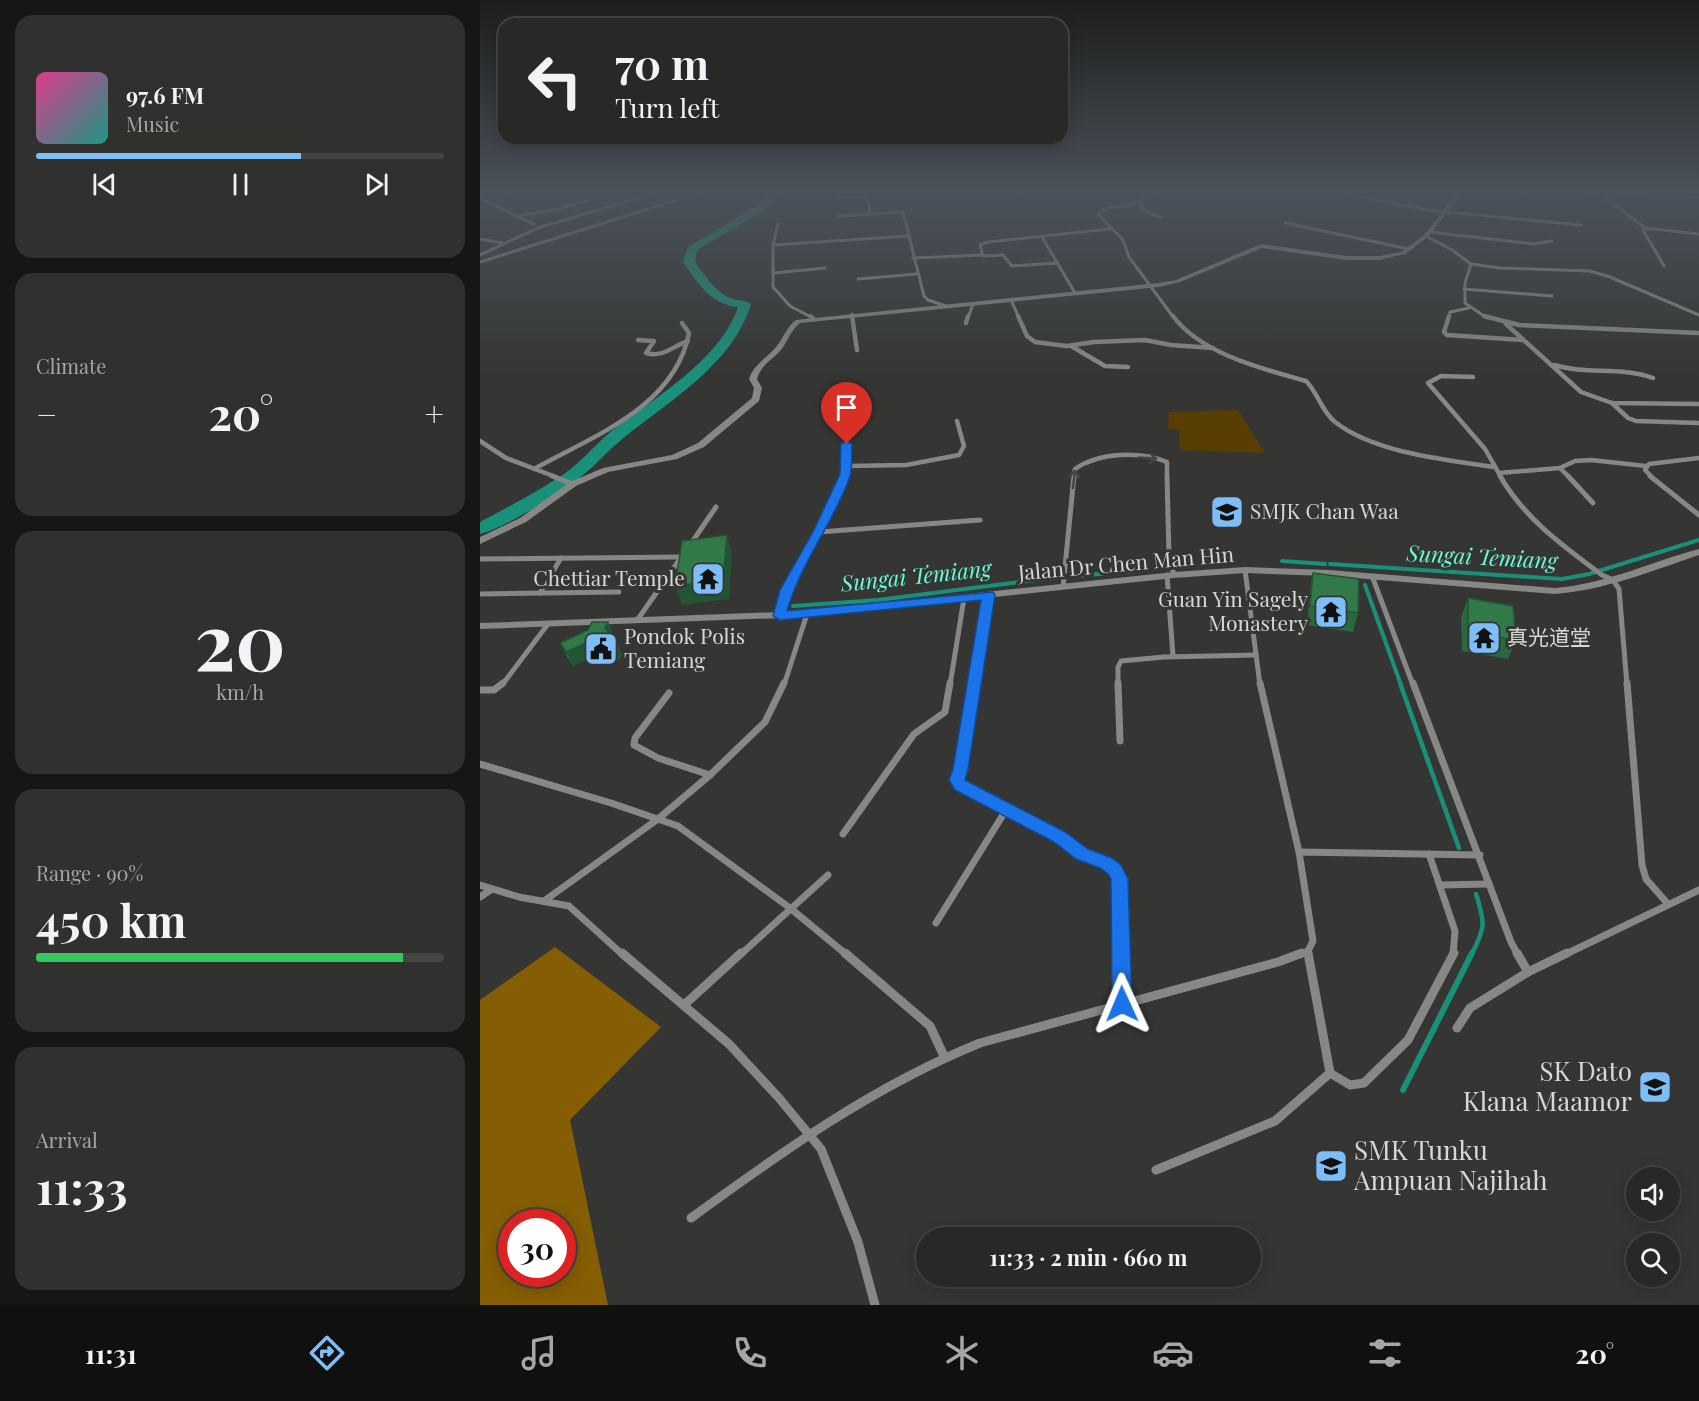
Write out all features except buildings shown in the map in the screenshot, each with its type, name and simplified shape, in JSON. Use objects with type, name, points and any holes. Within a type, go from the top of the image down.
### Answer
[{"type":"street","points":[[480,262],[503,255]]},
{"type":"street","points":[[773,255],[773,287],[790,306],[813,318]]},
{"type":"street","points":[[912,255],[928,304]]},
{"type":"street","points":[[913,258],[1003,255],[1012,266],[1057,263]]},
{"type":"street","points":[[1052,255],[1075,293]]},
{"type":"street","points":[[1128,255],[1181,327],[1244,364],[1306,381],[1334,421],[1346,430],[1423,454],[1496,467]]},
{"type":"street","points":[[480,541],[523,520],[573,484],[606,470],[674,457],[701,445],[756,399],[758,388],[753,379],[754,374],[760,365],[781,346],[789,328],[798,321],[928,304],[946,306],[973,304],[1151,286],[1178,281],[1240,255]]},
{"type":"street","points":[[1332,255],[1364,259],[1396,255]]},
{"type":"street","points":[[1459,255],[1471,264],[1500,268],[1590,272],[1610,277],[1699,315]]},
{"type":"street","points":[[1658,255],[1664,266]]},
{"type":"street","points":[[1471,264],[1467,271],[1464,290],[1465,303],[1469,308],[1505,323],[1581,392],[1612,403],[1699,404]]},
{"type":"street","points":[[774,273],[825,268]]},
{"type":"street","points":[[858,279],[917,274]]},
{"type":"street","points":[[1464,290],[1551,296]]},
{"type":"street","points":[[1011,300],[1030,340],[1045,344],[1071,346],[1094,342],[1138,340],[1177,346],[1214,348]]},
{"type":"street","points":[[966,323],[973,304]]},
{"type":"street","points":[[1469,308],[1450,312],[1444,332],[1448,335],[1524,340]]},
{"type":"street","points":[[852,315],[857,350]]},
{"type":"street","points":[[534,469],[604,430],[659,393],[687,349],[689,333],[682,323]]},
{"type":"street","points":[[1505,323],[1699,333]]},
{"type":"street","points":[[638,339],[654,341],[646,353],[652,356],[664,354],[678,343],[688,341]]},
{"type":"street","points":[[1071,346],[1105,366],[1128,367]]},
{"type":"street","points":[[1551,364],[1573,370],[1633,370],[1653,378]]},
{"type":"street","points":[[1473,377],[1441,376],[1428,383],[1485,449],[1521,507],[1544,531],[1590,567],[1613,580],[1619,589],[1642,865],[1646,879],[1668,904]]},
{"type":"street","points":[[1612,403],[1628,418],[1636,421],[1699,423]]},
{"type":"street","points":[[780,616],[786,590],[819,532],[847,466],[846,421]]},
{"type":"street","points":[[847,466],[906,465],[959,456],[964,446],[957,422]]},
{"type":"street","points":[[480,441],[506,458],[573,484]]},
{"type":"street","points":[[1063,587],[1075,469],[1089,460],[1123,456],[1159,458],[1167,462],[1173,656]]},
{"type":"street","points":[[1499,473],[1560,468],[1575,461],[1591,459],[1646,466],[1699,459]]},
{"type":"street","points":[[1646,466],[1645,470],[1650,476],[1699,515]]},
{"type":"street","points":[[1560,468],[1593,503]]},
{"type":"street","points":[[638,619],[716,507]]},
{"type":"street","points":[[819,532],[980,520]]},
{"type":"street","name":"Jalan Dr Chen Man Hin","points":[[480,626],[780,616],[1171,575],[1245,570],[1372,576],[1555,591],[1580,590],[1699,552]]},
{"type":"street","points":[[480,558],[681,557]]},
{"type":"street","points":[[540,593],[561,558]]},
{"type":"street","points":[[1245,570],[1261,690],[1299,852],[1313,940],[1308,951],[1330,1073],[1351,1087],[1364,1083],[1408,1040],[1455,951],[1455,931],[1430,854]]},
{"type":"street","points":[[1372,576],[1480,855],[1511,942],[1528,972]]},
{"type":"street","points":[[480,594],[619,592]]},
{"type":"street","points":[[988,595],[961,769],[957,780],[960,785],[1059,837],[1082,854],[1106,863],[1115,870],[1119,879],[1122,1004]]},
{"type":"street","points":[[843,834],[914,734],[920,728],[939,719],[945,712],[964,598]]},
{"type":"street","points":[[544,902],[658,819],[710,775],[765,722],[784,685],[807,614]]},
{"type":"street","points":[[480,690],[494,690],[502,685],[548,624]]},
{"type":"street","points":[[1120,741],[1119,663],[1125,659],[1256,655]]},
{"type":"street","points":[[669,693],[635,738],[634,745],[639,750],[710,775]]},
{"type":"street","points":[[480,764],[678,826],[790,908],[895,994],[930,1026],[944,1056]]},
{"type":"street","points":[[936,923],[1006,810]]},
{"type":"street","points":[[1299,852],[1480,855]]},
{"type":"street","points":[[684,1005],[828,875]]},
{"type":"street","points":[[1440,885],[1489,884]]},
{"type":"street","points":[[480,885],[544,902],[569,906],[599,935],[729,1044],[821,1149],[858,1242],[875,1305]]},
{"type":"street","points":[[480,897],[492,889]]},
{"type":"street","points":[[1456,1028],[1470,1008],[1528,972],[1699,890]]},
{"type":"street","points":[[692,1218],[808,1133],[881,1088],[944,1056],[980,1043],[1278,962],[1308,951]]},
{"type":"street","points":[[1156,1170],[1275,1121],[1330,1073]]},
{"type":"shaded area","points":[[1238,410],[1265,453],[1180,450],[1179,429],[1168,429],[1169,412]]},
{"type":"shaded area","points":[[555,947],[661,1027],[570,1120],[608,1305],[480,1305],[480,1000]]},
{"type":"waterway","points":[[480,529],[572,476],[612,439],[689,378],[727,340],[739,321],[745,304],[730,303],[713,293],[689,262],[691,255]]},
{"type":"waterway","name":"Sungai Temiang","points":[[1330,564],[1562,579],[1589,574],[1699,540]]},
{"type":"waterway","name":"Sungai Temiang","points":[[1282,561],[1325,564]]},
{"type":"waterway","name":"Sungai Temiang","points":[[1076,576],[1134,571]]},
{"type":"waterway","name":"Sungai Temiang","points":[[793,606],[878,600],[1044,579]]},
{"type":"waterway","points":[[1365,585],[1401,685]]},
{"type":"waterway","points":[[1400,683],[1459,848]]},
{"type":"waterway","points":[[1471,955],[1482,931],[1482,918],[1476,894]]},
{"type":"waterway","points":[[1403,1090],[1471,955]]},
{"type":"place","name":"SMJK Chan Waa","points":[[1227,512]]},
{"type":"place","name":"Chettiar Temple","points":[[708,579]]},
{"type":"place","name":"Guan Yin Sagely Monastery","points":[[1331,612]]},
{"type":"place","name":"真光道堂","points":[[1484,638]]},
{"type":"place","name":"Pondok Polis Temiang","points":[[601,649]]},
{"type":"place","name":"SK Dato Klana Maamor","points":[[1655,1087]]},
{"type":"place","name":"SMK Tunku Ampuan Najihah","points":[[1331,1166]]},
{"type":"route","points":[[847,444],[845,474],[819,532],[786,590],[780,616],[988,595],[961,769],[957,780],[960,785],[1059,837],[1082,854],[1106,863],[1115,870],[1119,879],[1122,1004]]}]
